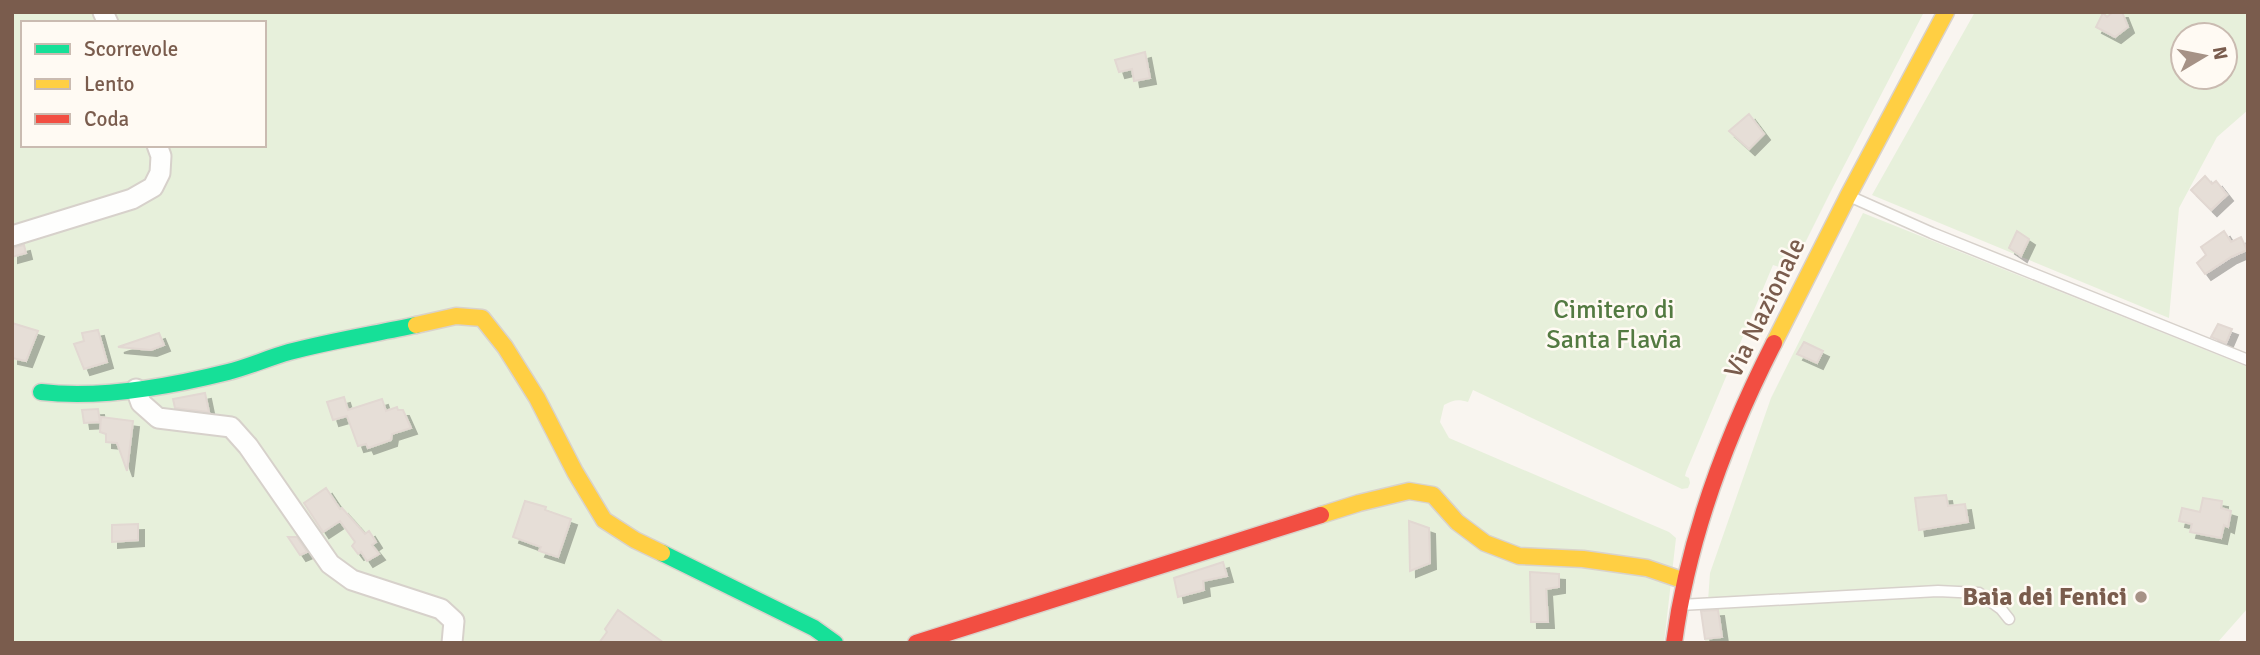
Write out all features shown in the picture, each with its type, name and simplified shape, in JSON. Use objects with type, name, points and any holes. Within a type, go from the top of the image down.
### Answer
[{"type":"street","name":"Via Nazionale","points":[[1674,643],[1679,605],[1703,509],[1725,452],[1769,352],[1946,12]]},
{"type":"street","points":[[12,236],[132,199],[153,187],[160,173],[161,156],[158,147]]},
{"type":"street","points":[[41,392],[64,395],[136,389],[228,372],[290,352],[456,316],[482,318],[505,347],[537,398],[575,472],[604,520],[635,540],[814,628],[835,643]]},
{"type":"street","points":[[136,389],[141,402],[158,418],[231,427],[248,446],[330,564],[352,580],[441,609],[454,621],[452,643]]},
{"type":"street","points":[[916,643],[1347,507],[1409,491],[1433,495],[1457,522],[1485,543],[1519,556],[1583,559],[1647,568],[1685,581]]},
{"type":"lane","points":[[1848,196],[1932,233],[2248,360]]},
{"type":"lane","points":[[1679,605],[1938,591],[1979,593],[2010,619]]},
{"type":"green space","name":"Cimitero di Santa Flavia","points":[[12,12],[1924,12],[1791,271],[1773,265],[1686,472],[1685,476],[1690,483],[1688,488],[1682,489],[1473,390],[1468,402],[1456,400],[1444,405],[1440,422],[1449,438],[1669,532],[1676,538],[1664,643],[12,643]]},
{"type":"green space","points":[[1975,12],[2248,12],[2248,110],[2217,137],[2179,208],[2169,318],[1872,195]]},
{"type":"green space","points":[[1863,213],[2248,367],[2248,608],[2217,643],[1705,643],[1710,573],[1771,398]]},
{"type":"building","points":[[2113,12],[2122,12],[2128,27],[2115,37],[2096,27],[2103,13],[2107,17]]},
{"type":"building","points":[[1145,52],[1150,78],[1134,81],[1132,69],[1119,72],[1115,60]]},
{"type":"building","points":[[1749,114],[1764,134],[1749,149],[1729,131]]},
{"type":"building","points":[[2205,176],[2212,184],[2216,181],[2227,195],[2211,210],[2191,190]]},
{"type":"building","points":[[2017,231],[2029,239],[2021,256],[2009,248]]},
{"type":"building","points":[[2224,231],[2231,242],[2241,237],[2247,250],[2205,274],[2197,263],[2206,255],[2201,247]]},
{"type":"building","points":[[24,245],[26,253],[12,257],[12,248]]},
{"type":"building","points":[[12,323],[38,331],[26,361],[12,358]]},
{"type":"building","points":[[2218,324],[2232,329],[2226,343],[2211,337]]},
{"type":"building","points":[[98,330],[107,362],[84,369],[74,344],[84,341],[82,333]]},
{"type":"building","points":[[159,333],[164,345],[151,350],[118,347]]},
{"type":"building","points":[[1804,342],[1823,351],[1817,363],[1797,354]]},
{"type":"building","points":[[205,393],[209,412],[175,408],[173,399]]},
{"type":"building","points":[[344,397],[348,410],[382,399],[386,411],[397,407],[398,410],[403,410],[411,428],[392,434],[391,440],[368,448],[366,444],[358,446],[347,416],[333,420],[327,402]]},
{"type":"building","points":[[98,409],[100,422],[84,423],[82,410]]},
{"type":"building","points":[[101,417],[133,421],[127,471],[117,443],[106,442],[106,434],[100,432]]},
{"type":"building","points":[[326,488],[340,509],[342,508],[365,534],[369,531],[376,542],[372,545],[379,554],[367,561],[361,552],[358,554],[352,546],[355,542],[340,521],[323,532],[304,503]]},
{"type":"building","points":[[1946,495],[1948,506],[1965,504],[1968,522],[1919,530],[1915,498]]},
{"type":"building","points":[[2203,498],[2222,501],[2221,508],[2231,511],[2228,527],[2224,525],[2221,538],[2190,532],[2192,524],[2179,521],[2182,508],[2200,512]]},
{"type":"building","points":[[525,501],[571,519],[558,557],[539,551],[541,547],[513,537]]},
{"type":"building","points":[[1409,521],[1429,528],[1430,563],[1410,571]]},
{"type":"building","points":[[138,524],[138,540],[112,542],[112,525]]},
{"type":"building","points":[[288,537],[297,537],[307,552],[300,555]]},
{"type":"building","points":[[1223,562],[1227,576],[1203,581],[1204,590],[1178,597],[1174,578]]},
{"type":"building","points":[[1530,572],[1559,574],[1559,587],[1546,589],[1548,622],[1531,622]]},
{"type":"building","points":[[618,610],[664,643],[599,643]]},
{"type":"building","points":[[1718,610],[1722,637],[1705,639],[1701,611]]},
{"type":"traffic: fast","points":[[41,392],[86,394],[183,382],[243,368],[305,348],[416,325]]},
{"type":"traffic: fast","points":[[662,553],[814,628],[835,643]]},
{"type":"traffic: slow","points":[[1774,343],[1848,196],[1946,12]]},
{"type":"traffic: slow","points":[[416,325],[456,316],[482,318],[505,347],[537,398],[575,472],[604,520],[662,553]]},
{"type":"traffic: slow","points":[[1321,515],[1409,491],[1433,495],[1457,522],[1485,543],[1519,556],[1583,559],[1647,568],[1685,581]]},
{"type":"traffic: jam","points":[[1674,643],[1689,565],[1711,489],[1740,415],[1774,343]]},
{"type":"traffic: jam","points":[[916,643],[1321,515]]},
{"type":"place","name":"Baia dei Fenici","points":[[2141,597]]}]
